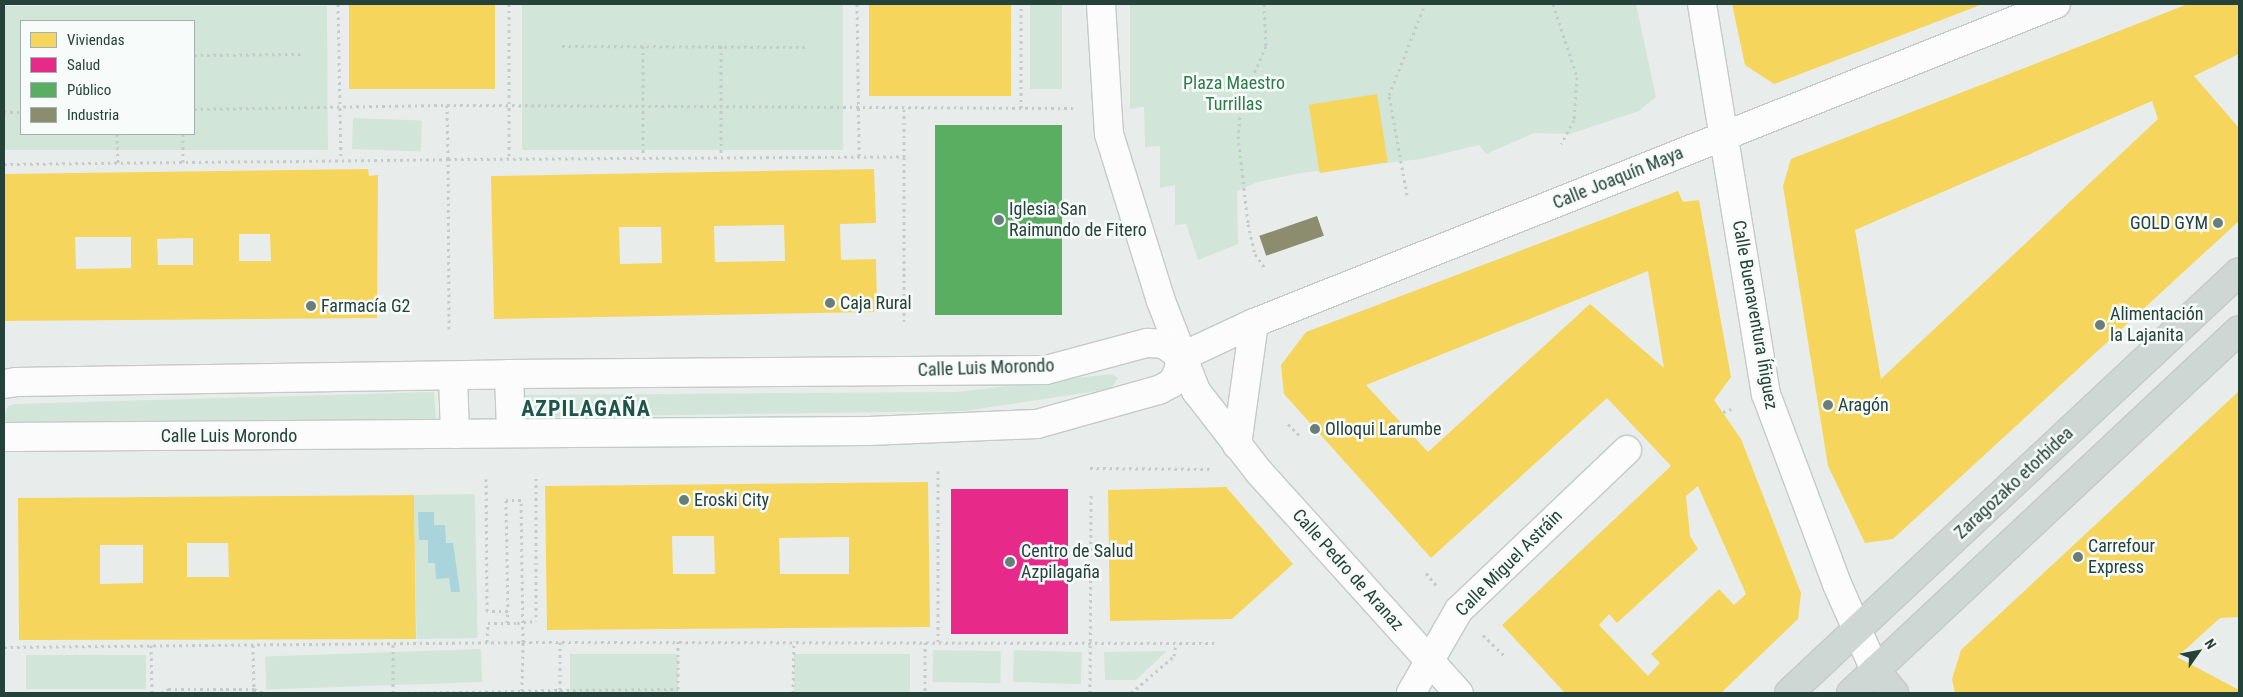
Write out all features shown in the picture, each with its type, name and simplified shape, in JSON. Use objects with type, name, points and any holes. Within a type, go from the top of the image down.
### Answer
[{"type":"main road","name":"Zaragozako etorbidea","points":[[1789,693],[2239,272]]},
{"type":"main road","points":[[1851,693],[2239,330]]},
{"type":"main road","points":[[1875,670],[1894,693]]},
{"type":"street","name":"Calle Pedro de Aranaz","points":[[1101,4],[1106,108],[1112,143],[1181,357],[1196,391],[1237,445],[1459,693]]},
{"type":"street","name":"Calle Buenaventura Íñiguez","points":[[1702,4],[1766,394],[1857,631],[1875,670]]},
{"type":"street","name":"Calle Joaquín Maya","points":[[1181,357],[1254,323],[2056,4]]},
{"type":"street","points":[[1237,445],[1254,323]]},
{"type":"street","name":"Calle Luis Morondo","points":[[4,384],[16,382],[509,374],[1046,370],[1147,344],[1164,344],[1181,357],[1178,372],[1172,383],[1159,390],[1037,424],[869,431],[4,437]]},
{"type":"street","points":[[509,374],[511,432]]},
{"type":"street","points":[[453,376],[455,434]]},
{"type":"street","name":"Calle Miguel Astráin","points":[[1411,693],[1459,610],[1627,450]]},
{"type":"path","points":[[338,4],[341,158]]},
{"type":"path","points":[[509,4],[509,157]]},
{"type":"path","points":[[858,4],[859,156]]},
{"type":"path","points":[[1021,4],[1021,108]]},
{"type":"path","points":[[1264,4],[1266,46],[1241,104],[1238,136],[1248,224],[1255,254],[1266,270]]},
{"type":"path","points":[[1407,195],[1389,95],[1424,4]]},
{"type":"path","points":[[1553,4],[1577,77],[1574,120],[1561,144]]},
{"type":"path","points":[[562,46],[807,47]]},
{"type":"path","points":[[643,46],[643,156]]},
{"type":"path","points":[[721,46],[721,156]]},
{"type":"path","points":[[195,55],[301,54]]},
{"type":"path","points":[[448,105],[449,330]]},
{"type":"path","points":[[195,109],[448,105],[859,109],[1106,108]]},
{"type":"path","points":[[904,109],[904,323]]},
{"type":"path","points":[[4,112],[20,112]]},
{"type":"path","points":[[118,135],[118,163]]},
{"type":"path","points":[[182,135],[183,162]]},
{"type":"path","points":[[4,164],[341,158],[904,157]]},
{"type":"path","points":[[1723,412],[1736,408]]},
{"type":"path","points":[[1288,424],[1300,436]]},
{"type":"path","points":[[1090,468],[1220,468]]},
{"type":"path","points":[[938,471],[938,642]]},
{"type":"path","points":[[487,642],[488,623],[536,621],[536,478]]},
{"type":"path","points":[[486,479],[487,611],[508,611]]},
{"type":"path","points":[[1090,493],[1090,693]]},
{"type":"path","points":[[507,623],[506,500],[521,500],[522,691]]},
{"type":"path","points":[[1426,573],[1438,586]]},
{"type":"path","points":[[1480,633],[1504,655]]},
{"type":"path","points":[[401,693],[678,691],[678,640]]},
{"type":"path","points":[[4,647],[678,640],[1217,643]]},
{"type":"path","points":[[793,693],[794,641]]},
{"type":"path","points":[[560,642],[560,692]]},
{"type":"path","points":[[925,642],[925,693]]},
{"type":"path","points":[[393,643],[393,693]]},
{"type":"path","points":[[1131,693],[1174,656],[1176,643]]},
{"type":"path","points":[[253,645],[254,691]]},
{"type":"path","points":[[151,646],[152,693]]},
{"type":"path","points":[[161,693],[168,689],[254,691],[264,693]]},
{"type":"green space","points":[[522,4],[843,4],[843,150],[522,150]]},
{"type":"green space","points":[[1030,4],[1062,4],[1062,89],[1030,89]]},
{"type":"green space","name":"Plaza Maestro Turrillas","points":[[1130,4],[1636,4],[1656,97],[1639,111],[1570,134],[1534,133],[1486,154],[1479,145],[1421,159],[1301,173],[1258,182],[1237,191],[1238,244],[1198,260],[1186,224],[1175,225],[1175,185],[1160,188],[1160,146],[1145,147],[1144,107],[1130,109]]},
{"type":"green space","points":[[4,6],[327,6],[328,150],[4,150]]},
{"type":"green space","points":[[353,118],[422,120],[421,151],[352,149]]},
{"type":"green space","points":[[1111,374],[1118,378],[1111,389],[964,411],[531,417],[526,411],[524,395],[957,392]]},
{"type":"green space","points":[[434,392],[436,419],[18,426],[8,424],[4,418],[8,406],[15,404]]},
{"type":"green space","points":[[475,494],[478,638],[417,639],[414,495]]},
{"type":"green space","points":[[481,649],[482,682],[266,690],[265,657]]},
{"type":"green space","points":[[933,650],[1001,651],[1000,683],[932,682]]},
{"type":"green space","points":[[1014,650],[1082,652],[1081,684],[1013,682]]},
{"type":"green space","points":[[1167,651],[1136,680],[1105,680],[1104,652]]},
{"type":"green space","points":[[570,654],[678,654],[678,693],[570,693]]},
{"type":"green space","points":[[794,654],[910,654],[910,693],[794,693]]},
{"type":"green space","points":[[26,655],[146,655],[146,689],[26,689]]},
{"type":"water","points":[[418,512],[434,512],[434,525],[445,525],[446,543],[453,543],[460,592],[451,592],[449,578],[436,579],[435,563],[428,563],[428,540],[419,540]]},
{"type":"building: Viviendas","points":[[349,4],[495,4],[495,89],[349,89]]},
{"type":"building: Viviendas","points":[[869,4],[1011,4],[1011,96],[869,96]]},
{"type":"building: Viviendas","points":[[1732,4],[1983,4],[1774,84],[1745,65]]},
{"type":"building: Viviendas","points":[[2188,4],[2239,4],[2239,54],[2194,76],[2239,128],[2239,221],[1893,539],[1865,543],[1828,466],[1783,186],[1791,159]],"holes":[[[2152,101],[2158,119],[1881,379],[1855,230]]]},
{"type":"building: Viviendas","points":[[1377,94],[1388,162],[1320,173],[1309,105]]},
{"type":"building: Viviendas","points":[[368,169],[369,176],[378,175],[377,318],[4,321],[4,174]],"holes":[[[239,234],[270,234],[271,261],[239,261]],[[75,237],[131,237],[131,268],[76,269]],[[193,238],[193,265],[158,265],[157,239]]]},
{"type":"building: Viviendas","points":[[874,169],[876,223],[840,224],[841,260],[876,259],[877,312],[494,319],[491,176]],"holes":[[[784,225],[785,261],[715,262],[714,226]],[[619,227],[661,227],[662,263],[620,264]]]},
{"type":"building: Viviendas","points":[[1678,191],[1683,202],[1699,200],[1731,377],[1714,400],[1741,439],[1801,593],[1798,619],[1721,693],[1565,693],[1502,625],[1671,466],[1607,398],[1431,558],[1284,394],[1281,365],[1306,332]],"holes":[[[1648,271],[1664,368],[1590,304],[1428,452],[1366,385]],[[1698,486],[1746,594],[1734,605],[1719,589],[1651,654],[1660,663],[1648,676],[1599,625],[1609,614],[1617,623],[1698,549],[1690,536],[1686,496]]]},
{"type":"building: Viviendas","points":[[2239,391],[2239,617],[2220,618],[2177,657],[2239,690],[2239,693],[1955,693],[1952,679],[1961,650]]},
{"type":"building: Viviendas","points":[[928,482],[930,627],[547,630],[545,486]],"holes":[[[672,536],[714,536],[715,574],[673,574]],[[849,537],[849,574],[780,574],[779,538]]]},
{"type":"building: Viviendas","points":[[1226,487],[1293,564],[1232,619],[1110,621],[1108,490]]},
{"type":"building: Viviendas","points":[[414,495],[416,639],[19,640],[18,498]],"holes":[[[187,543],[228,543],[229,577],[187,577]],[[100,545],[143,545],[143,583],[100,584]]]},
{"type":"building: Salud","name":"Centro de Salud Azpilagaña","points":[[951,489],[1068,489],[1068,634],[951,634]]},
{"type":"building: Público","name":"Iglesia San Raimundo de Fitero","points":[[935,125],[1062,125],[1062,315],[935,315]]},
{"type":"building: Industria","points":[[1317,216],[1324,236],[1266,256],[1259,236]]},
{"type":"place","name":"Iglesia San Raimundo de Fitero","points":[[999,220]]},
{"type":"place","name":"GOLD GYM","points":[[2218,223]]},
{"type":"place","name":"Caja Rural","points":[[830,303]]},
{"type":"place","name":"Farmacía G2","points":[[311,306]]},
{"type":"place","name":"Alimentación la Lajanita","points":[[2100,325]]},
{"type":"place","name":"Aragón","points":[[1828,405]]},
{"type":"place","name":"Olloqui Larumbe","points":[[1315,429]]},
{"type":"place","name":"Eroski City","points":[[684,500]]},
{"type":"place","name":"Carrefour Express","points":[[2078,557]]},
{"type":"place","name":"Centro de Salud Azpilagaña","points":[[1010,562]]},
{"type":"district","name":"AZPILAGAÑA","points":[[586,409]]}]
